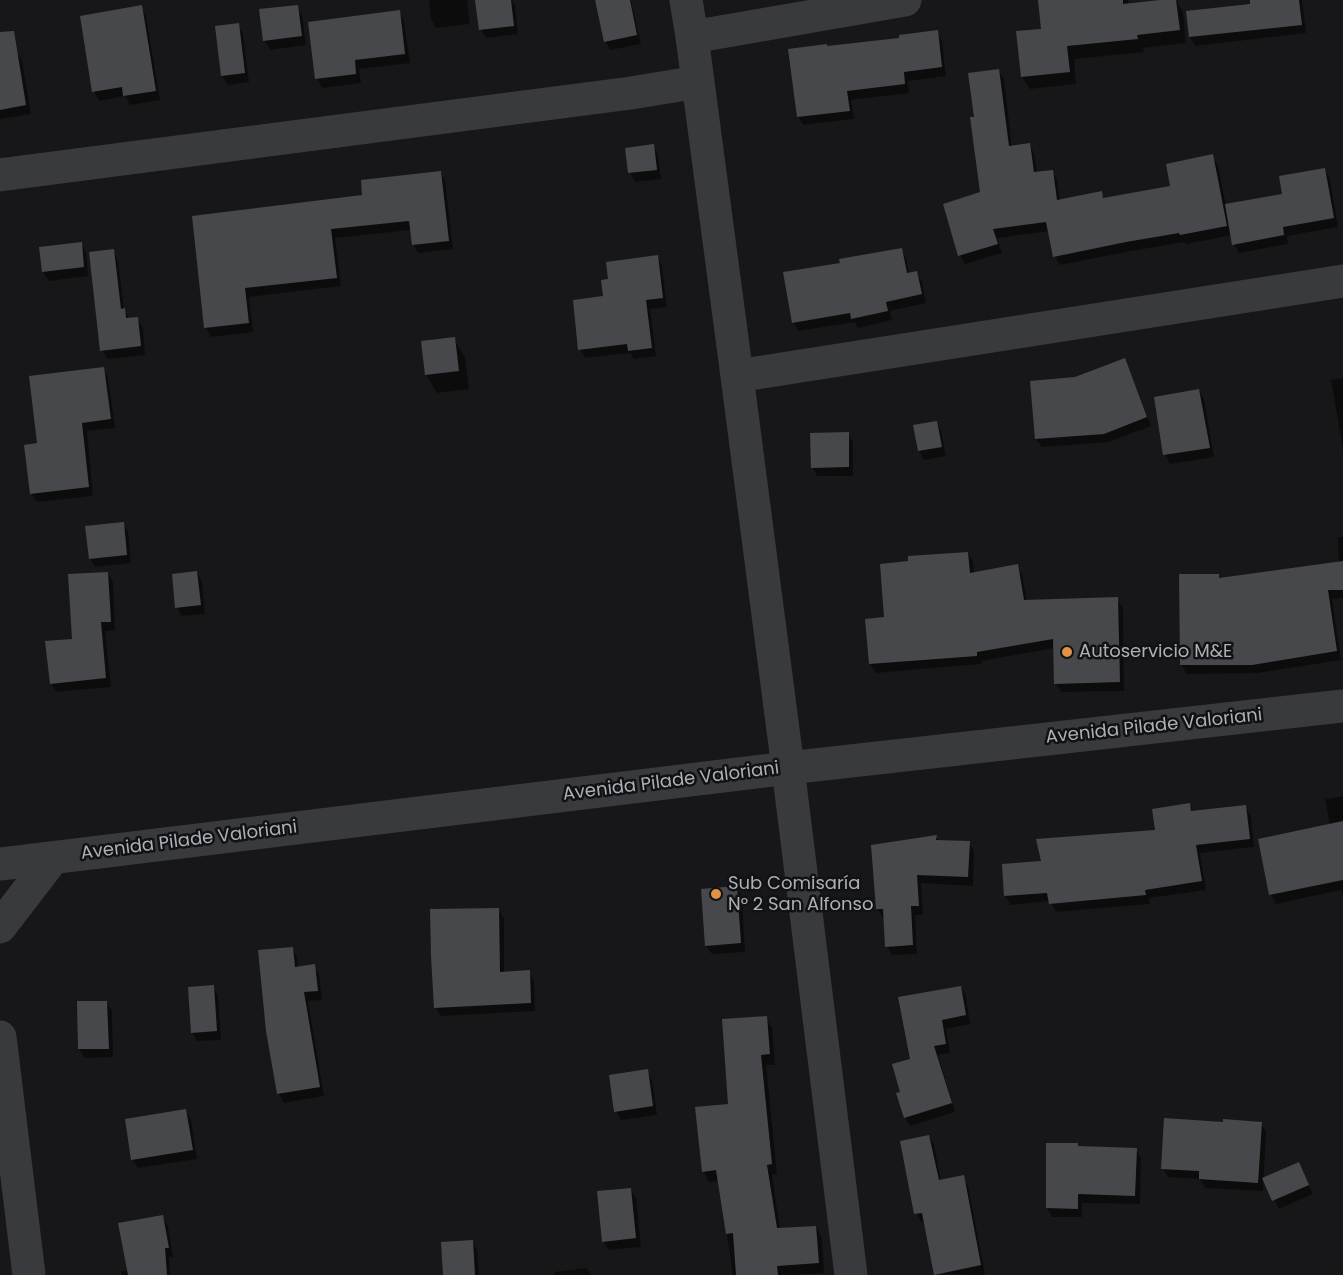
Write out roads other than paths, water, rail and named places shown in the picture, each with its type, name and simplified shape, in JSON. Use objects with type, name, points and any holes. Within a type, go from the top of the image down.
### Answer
[{"type":"street","points":[[686,0],[788,768],[851,1275]]},
{"type":"street","points":[[692,37],[905,0]]},
{"type":"street","points":[[0,175],[631,93],[698,82]]},
{"type":"street","points":[[737,376],[1343,280]]},
{"type":"street","name":"Avenida Pilade Valoriani","points":[[0,864],[788,768],[1343,706]]},
{"type":"street","points":[[0,927],[53,858]]},
{"type":"street","points":[[0,1037],[29,1275]]},
{"type":"place","name":"Autoservicio M&E","points":[[1067,652]]},
{"type":"place","name":"Sub Comisaría N° 2 San Alfonso","points":[[716,894]]}]
